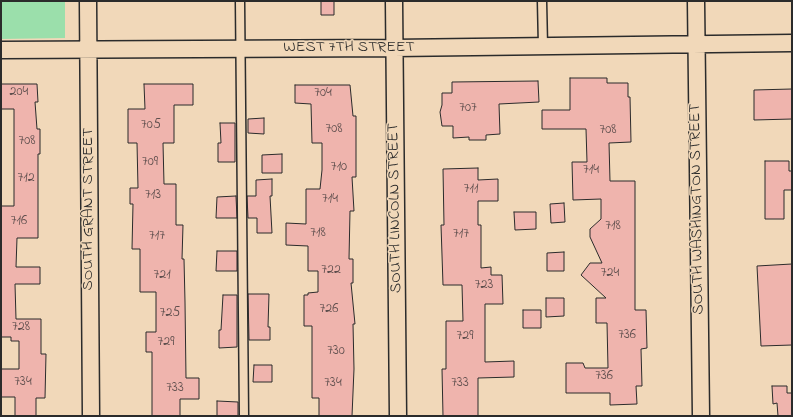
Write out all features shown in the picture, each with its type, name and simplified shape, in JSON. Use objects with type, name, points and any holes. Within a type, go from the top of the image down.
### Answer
[{"type":"street","name":"SOUTH GRANT STREET","points":[[88,1],[91,416]]},
{"type":"street","name":"SOUTH LINCOLN STREET","points":[[394,1],[398,416]]},
{"type":"street","name":"SOUTH WASHINGTON STREET","points":[[696,1],[701,416]]},
{"type":"street","name":"WEST 7TH STREET","points":[[1,50],[394,48],[792,43]]},
{"type":"lane","points":[[240,1],[244,416]]},
{"type":"lane","points":[[542,1],[543,46]]},
{"type":"green space","points":[[1,1],[65,1],[65,38],[1,39]]},
{"type":"building","points":[[321,1],[334,1],[334,15],[321,15]]},
{"type":"building","points":[[570,78],[607,78],[607,83],[628,83],[628,97],[630,97],[631,142],[609,143],[610,181],[635,181],[635,310],[646,310],[647,348],[641,349],[642,386],[636,386],[637,404],[610,405],[610,393],[566,393],[566,363],[583,363],[585,368],[608,368],[607,323],[596,323],[596,298],[606,298],[581,275],[590,263],[602,263],[590,237],[590,229],[601,219],[601,199],[573,200],[572,162],[587,162],[586,129],[542,129],[542,110],[570,110]]},
{"type":"building","points":[[538,81],[539,102],[499,104],[500,134],[486,135],[486,140],[469,140],[469,137],[453,138],[453,126],[442,126],[440,112],[442,105],[442,93],[452,93],[452,82]]},
{"type":"building","points":[[1,84],[37,84],[38,102],[35,102],[37,129],[40,129],[40,154],[38,154],[38,238],[17,238],[16,267],[40,267],[40,284],[15,284],[16,319],[41,319],[41,354],[46,354],[45,398],[36,398],[36,416],[15,416],[15,397],[1,397],[1,369],[19,369],[19,341],[11,341],[11,337],[1,337],[1,206],[14,206],[14,109],[1,109]]},
{"type":"building","points":[[144,84],[193,84],[193,105],[174,105],[174,143],[163,143],[164,184],[176,184],[176,225],[183,225],[182,259],[184,259],[186,378],[199,378],[199,399],[180,399],[180,416],[152,416],[152,352],[146,352],[146,332],[156,332],[156,292],[140,292],[140,249],[132,249],[133,204],[130,204],[130,188],[138,188],[137,143],[128,143],[128,109],[145,109]]},
{"type":"building","points":[[295,85],[350,85],[353,116],[356,116],[356,177],[352,177],[354,211],[350,211],[349,259],[353,259],[353,283],[351,283],[355,324],[353,324],[354,369],[352,416],[319,416],[319,398],[312,398],[312,326],[304,326],[304,295],[318,292],[318,271],[308,271],[308,246],[286,245],[286,223],[306,224],[306,189],[320,189],[322,143],[312,143],[311,104],[295,103]]},
{"type":"building","points":[[792,89],[792,119],[754,120],[754,90]]},
{"type":"building","points":[[264,118],[264,134],[248,133],[248,119]]},
{"type":"building","points":[[220,123],[235,123],[235,162],[218,162],[218,143],[221,143]]},
{"type":"building","points":[[282,154],[282,173],[262,173],[262,155]]},
{"type":"building","points":[[765,161],[789,161],[789,171],[792,171],[792,190],[784,190],[784,219],[765,219]]},
{"type":"building","points":[[478,168],[478,180],[498,179],[498,201],[478,201],[478,225],[481,225],[481,268],[491,267],[491,275],[502,275],[503,304],[485,304],[485,362],[514,361],[514,377],[478,378],[478,416],[443,416],[442,369],[446,369],[446,321],[463,321],[462,285],[443,285],[441,225],[444,225],[443,169]]},
{"type":"building","points":[[272,179],[272,196],[270,196],[272,233],[257,233],[257,218],[248,218],[247,196],[256,196],[256,180]]},
{"type":"building","points":[[236,196],[237,218],[216,218],[217,197]]},
{"type":"building","points":[[564,203],[565,222],[551,223],[550,204]]},
{"type":"building","points":[[514,212],[536,212],[536,229],[515,230]]},
{"type":"building","points":[[217,251],[237,251],[237,271],[216,271]]},
{"type":"building","points":[[564,252],[564,271],[547,271],[547,253]]},
{"type":"building","points":[[792,264],[792,345],[761,346],[757,266]]},
{"type":"building","points":[[248,294],[269,294],[268,327],[270,327],[270,340],[249,340]]},
{"type":"building","points":[[223,295],[237,295],[237,347],[219,348],[219,330],[221,330]]},
{"type":"building","points":[[546,298],[564,298],[564,316],[546,317]]},
{"type":"building","points":[[523,310],[541,310],[541,328],[523,328]]},
{"type":"building","points":[[254,365],[272,365],[272,382],[253,382]]},
{"type":"building","points":[[772,386],[787,386],[787,393],[792,393],[792,416],[778,416],[777,403],[773,404]]},
{"type":"building","points":[[217,401],[238,402],[238,416],[217,416]]}]
